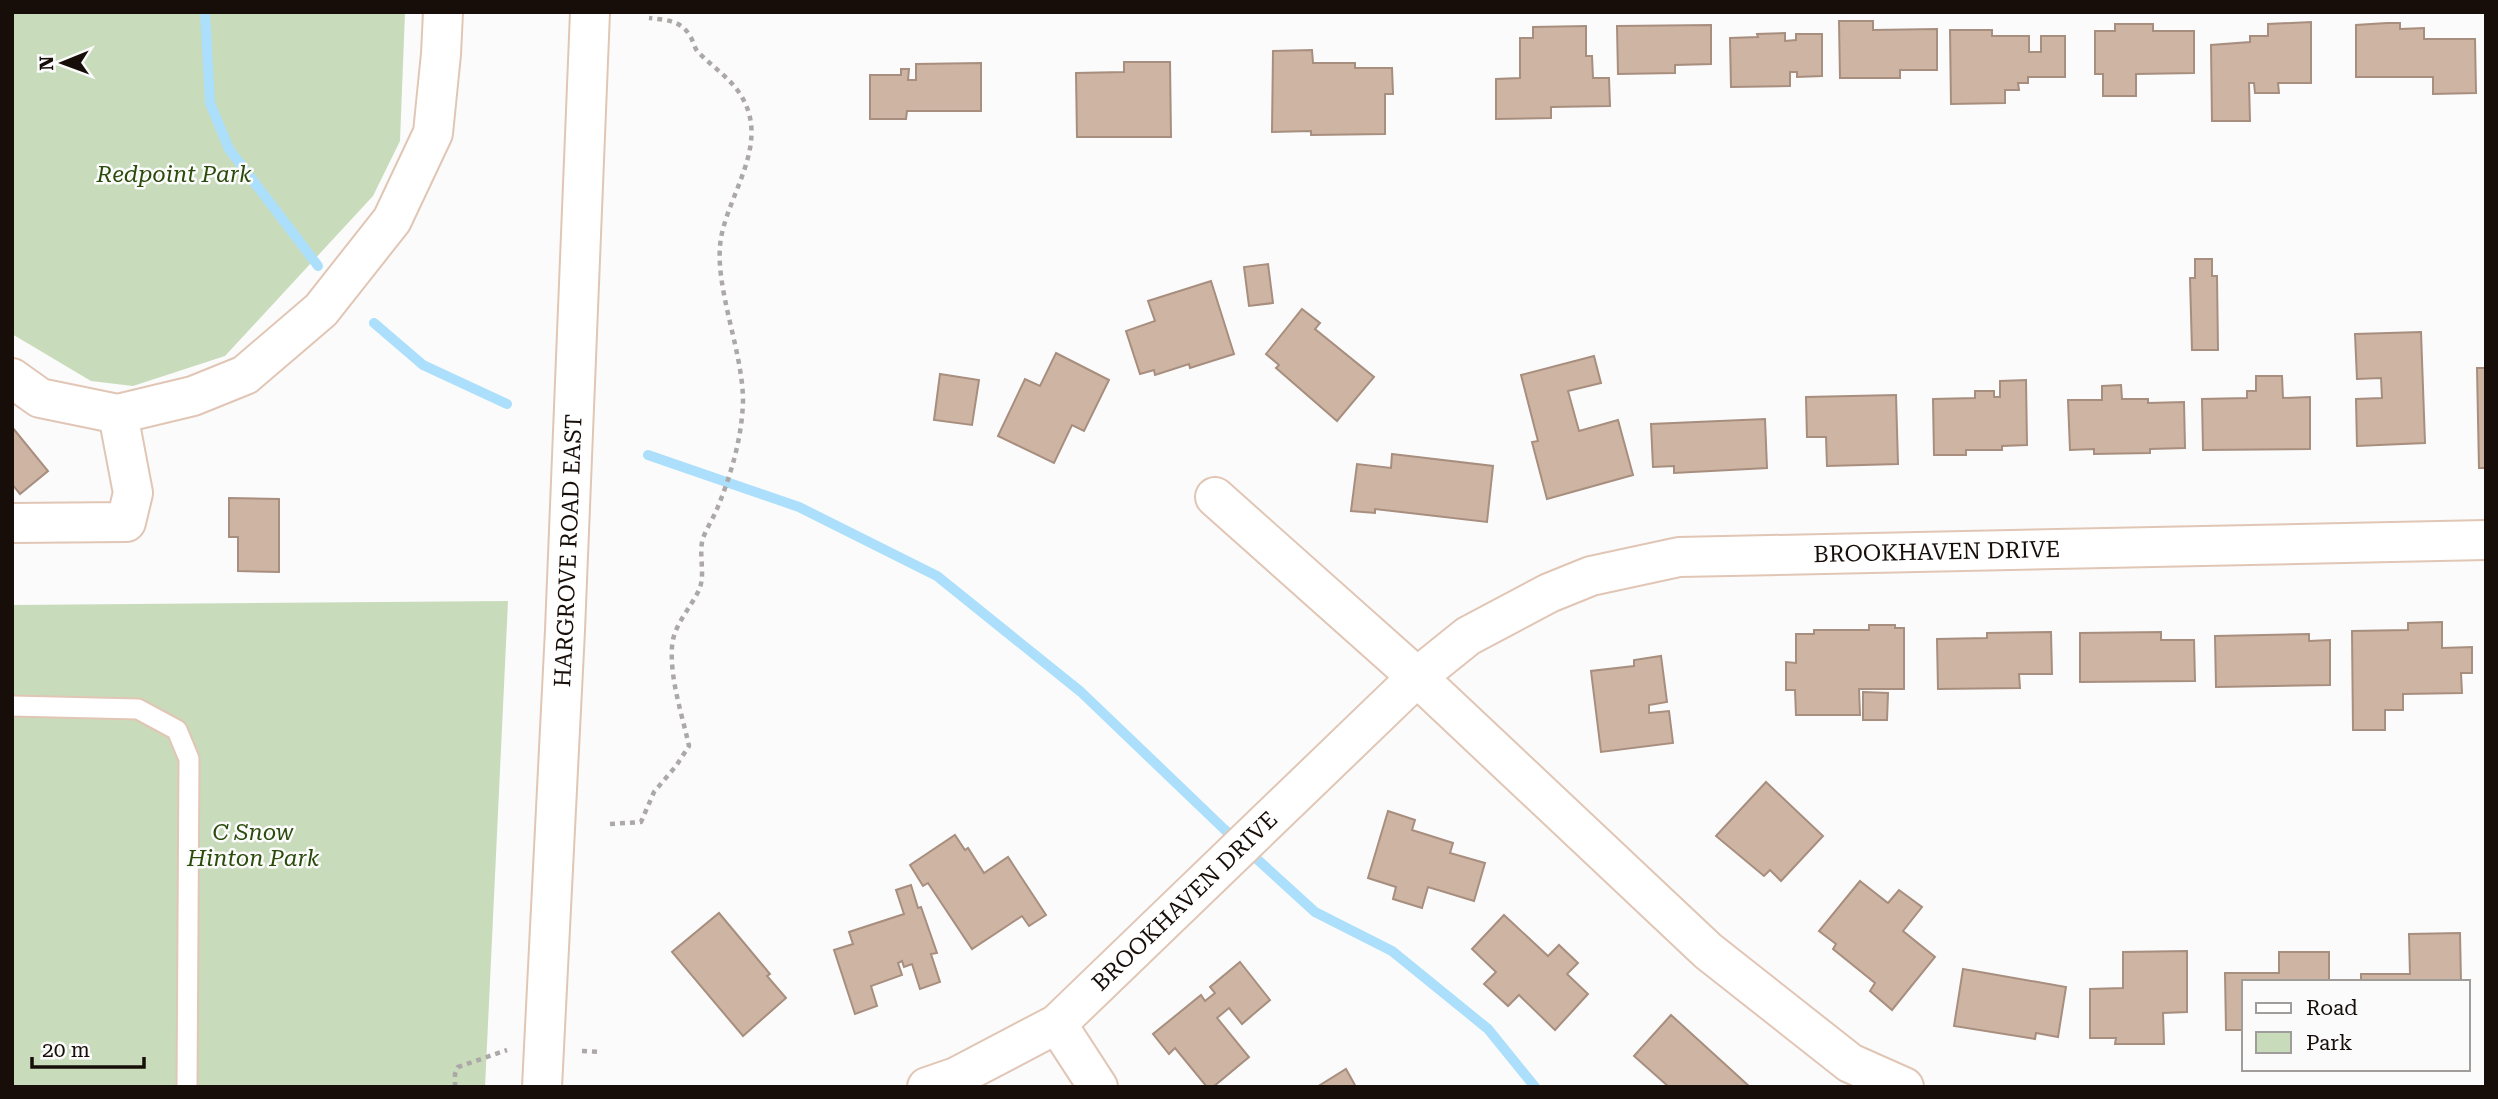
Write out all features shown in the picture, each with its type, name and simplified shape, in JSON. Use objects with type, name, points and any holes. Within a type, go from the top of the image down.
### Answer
[{"type":"street","points":[[12,378],[40,398],[118,414],[193,396],[246,375],[321,310],[392,220],[433,133],[443,12]]},
{"type":"street","name":"HARGROVE ROAD EAST","points":[[542,1087],[565,630],[590,12]]},
{"type":"street","points":[[12,523],[126,522],[133,493],[118,414]]},
{"type":"street","points":[[1215,497],[1417,677],[1708,951],[1850,1063],[1904,1087]]},
{"type":"street","name":"BROOKHAVEN DRIVE","points":[[927,1087],[957,1077],[1058,1024],[1417,677],[1468,636],[1549,593],[1591,576],[1679,557],[2486,540]]},
{"type":"street","points":[[1058,1024],[1098,1087]]},
{"type":"lane","points":[[12,706],[138,709],[177,730],[188,759],[187,1087]]},
{"type":"path","points":[[610,824],[641,822],[654,792],[689,747],[673,671],[672,644],[677,627],[700,587],[702,546],[736,455],[743,400],[736,345],[720,267],[721,238],[751,154],[747,110],[738,92],[717,68],[697,52],[691,36],[679,23],[649,18]]},
{"type":"green space","name":"Redpoint Park","points":[[12,12],[405,12],[400,141],[373,196],[225,356],[133,386],[91,381],[12,334]]},
{"type":"green space","name":"C Snow Hinton Park","points":[[508,601],[485,1087],[12,1087],[12,605]]},
{"type":"building","points":[[1839,21],[1873,21],[1873,30],[1937,29],[1937,70],[1900,70],[1900,78],[1840,78]]},
{"type":"building","points":[[2311,22],[2311,83],[2278,83],[2279,93],[2255,93],[2254,83],[2249,83],[2250,121],[2212,121],[2211,45],[2250,42],[2250,36],[2268,36],[2268,24]]},
{"type":"building","points":[[2400,23],[2400,29],[2424,28],[2424,39],[2475,39],[2476,93],[2433,94],[2433,77],[2356,77],[2356,25]]},
{"type":"building","points":[[2115,24],[2153,24],[2153,31],[2194,31],[2194,73],[2136,74],[2136,96],[2103,96],[2103,74],[2095,74],[2095,31],[2115,31]]},
{"type":"building","points":[[1711,25],[1711,64],[1675,65],[1675,73],[1618,74],[1617,26]]},
{"type":"building","points":[[1586,26],[1586,56],[1592,56],[1593,78],[1609,78],[1610,106],[1551,107],[1551,118],[1496,119],[1496,79],[1520,78],[1520,38],[1533,38],[1533,27]]},
{"type":"building","points":[[1950,30],[1992,30],[1992,36],[2029,36],[2029,52],[2041,52],[2041,36],[2065,36],[2065,77],[2028,77],[2028,83],[2018,83],[2019,90],[2005,90],[2005,103],[1951,104]]},
{"type":"building","points":[[1785,33],[1785,41],[1796,40],[1796,34],[1822,34],[1822,76],[1797,77],[1797,72],[1790,72],[1790,86],[1731,87],[1730,38]]},
{"type":"building","points":[[1312,50],[1313,63],[1355,63],[1355,68],[1392,68],[1393,94],[1385,94],[1385,134],[1311,135],[1311,131],[1272,132],[1273,51]]},
{"type":"building","points":[[1124,62],[1170,62],[1171,137],[1077,137],[1076,73],[1124,72]]},
{"type":"building","points":[[981,63],[981,111],[907,111],[906,119],[870,119],[870,75],[901,75],[901,69],[909,69],[908,80],[916,80],[916,64]]},
{"type":"building","points":[[2195,259],[2212,259],[2212,276],[2217,276],[2218,350],[2192,350],[2190,278],[2195,278]]},
{"type":"building","points":[[1268,264],[1273,303],[1249,306],[1244,267]]},
{"type":"building","points":[[1211,281],[1234,354],[1190,368],[1189,364],[1155,375],[1154,370],[1140,374],[1126,331],[1155,321],[1148,301]]},
{"type":"building","points":[[1302,309],[1320,323],[1315,329],[1374,377],[1337,421],[1276,368],[1279,365],[1266,354]]},
{"type":"building","points":[[2421,332],[2425,443],[2357,446],[2356,399],[2382,398],[2381,378],[2357,379],[2355,334]]},
{"type":"building","points":[[1056,353],[1109,380],[1084,431],[1072,425],[1054,463],[998,436],[1025,379],[1040,386]]},
{"type":"building","points":[[1594,356],[1601,383],[1568,391],[1579,431],[1618,420],[1633,475],[1547,499],[1532,442],[1538,441],[1521,375]]},
{"type":"building","points":[[2477,368],[2486,368],[2486,468],[2479,468]]},
{"type":"building","points":[[940,374],[979,380],[972,425],[934,420]]},
{"type":"building","points":[[2256,376],[2282,376],[2283,398],[2310,397],[2310,449],[2203,450],[2202,399],[2247,398],[2247,391],[2256,391]]},
{"type":"building","points":[[2026,380],[2027,445],[2002,446],[2002,450],[1966,450],[1966,455],[1934,455],[1933,399],[1975,398],[1975,391],[1994,391],[1994,397],[2000,397],[2000,381]]},
{"type":"building","points":[[2121,385],[2122,399],[2148,399],[2148,403],[2184,402],[2185,448],[2150,449],[2150,453],[2094,454],[2094,449],[2070,450],[2068,400],[2102,400],[2102,386]]},
{"type":"building","points":[[1896,395],[1898,464],[1827,466],[1826,437],[1807,437],[1806,397]]},
{"type":"building","points":[[1765,419],[1767,468],[1674,473],[1674,466],[1653,467],[1651,424]]},
{"type":"building","points":[[12,427],[48,471],[20,494],[12,484]]},
{"type":"building","points":[[1392,454],[1493,466],[1487,522],[1375,509],[1375,513],[1351,511],[1357,464],[1391,468]]},
{"type":"building","points":[[229,498],[279,499],[279,572],[238,571],[238,537],[229,537]]},
{"type":"building","points":[[2442,622],[2442,648],[2472,647],[2472,673],[2461,673],[2462,693],[2403,694],[2403,710],[2385,710],[2385,730],[2353,730],[2352,631],[2408,630],[2408,623]]},
{"type":"building","points":[[1869,625],[1895,625],[1895,628],[1904,628],[1904,689],[1859,689],[1860,715],[1796,715],[1795,690],[1786,690],[1786,662],[1796,663],[1796,634],[1814,634],[1814,630],[1869,630]]},
{"type":"building","points":[[2051,632],[2052,674],[2019,674],[2020,688],[1938,689],[1937,639],[1987,638],[1987,633]]},
{"type":"building","points":[[2161,632],[2161,640],[2194,640],[2195,681],[2080,682],[2080,633]]},
{"type":"building","points":[[2309,634],[2309,641],[2330,640],[2330,685],[2216,687],[2215,636]]},
{"type":"building","points":[[1661,656],[1667,702],[1649,705],[1649,713],[1669,711],[1673,743],[1601,752],[1591,671],[1634,666],[1634,660]]},
{"type":"building","points":[[1863,692],[1888,693],[1887,720],[1863,720]]},
{"type":"building","points":[[1766,782],[1823,836],[1781,881],[1770,870],[1764,876],[1716,836]]},
{"type":"building","points":[[1388,811],[1415,820],[1412,830],[1453,843],[1450,853],[1485,863],[1474,901],[1428,887],[1422,908],[1393,899],[1396,887],[1368,878]]},
{"type":"building","points":[[955,835],[965,850],[968,848],[984,873],[1008,857],[1046,915],[1029,926],[1022,916],[972,949],[928,883],[923,886],[910,865]]},
{"type":"building","points":[[1860,881],[1888,903],[1899,890],[1922,907],[1903,931],[1935,957],[1892,1010],[1870,991],[1875,983],[1833,949],[1836,944],[1819,931]]},
{"type":"building","points":[[911,885],[937,953],[931,954],[940,982],[920,989],[912,964],[904,967],[902,961],[898,963],[902,975],[871,986],[877,1006],[855,1014],[834,950],[853,944],[849,932],[904,914],[896,890]]},
{"type":"building","points":[[719,913],[770,974],[767,976],[786,998],[743,1036],[672,952]]},
{"type":"building","points":[[1504,915],[1548,956],[1559,945],[1578,963],[1567,974],[1588,994],[1555,1030],[1519,995],[1508,1006],[1484,984],[1496,972],[1472,949]]},
{"type":"building","points":[[2460,933],[2461,980],[2361,980],[2361,974],[2410,974],[2409,934]]},
{"type":"building","points":[[2187,951],[2187,1012],[2163,1013],[2164,1044],[2115,1044],[2116,1038],[2090,1038],[2090,989],[2123,988],[2123,952]]},
{"type":"building","points":[[2279,952],[2329,952],[2329,980],[2242,980],[2242,1030],[2226,1030],[2225,973],[2279,973]]},
{"type":"building","points":[[1240,962],[1270,1000],[1242,1024],[1229,1008],[1217,1018],[1249,1057],[1213,1087],[1207,1087],[1175,1048],[1169,1054],[1153,1034],[1201,995],[1205,1001],[1215,993],[1210,987]]},
{"type":"building","points":[[1963,969],[2066,987],[2058,1037],[2036,1033],[2035,1039],[1954,1026]]},
{"type":"building","points":[[1671,1015],[1750,1087],[1669,1087],[1634,1056]]},
{"type":"building","points":[[1346,1069],[1356,1087],[1317,1087]]},
{"type":"waterway","points":[[205,12],[210,103],[229,149],[318,266]]},
{"type":"waterway","points":[[374,323],[423,365],[507,404]]},
{"type":"waterway","points":[[648,455],[799,507],[937,576],[1081,692],[1315,912],[1392,951],[1488,1029],[1535,1087]]}]
